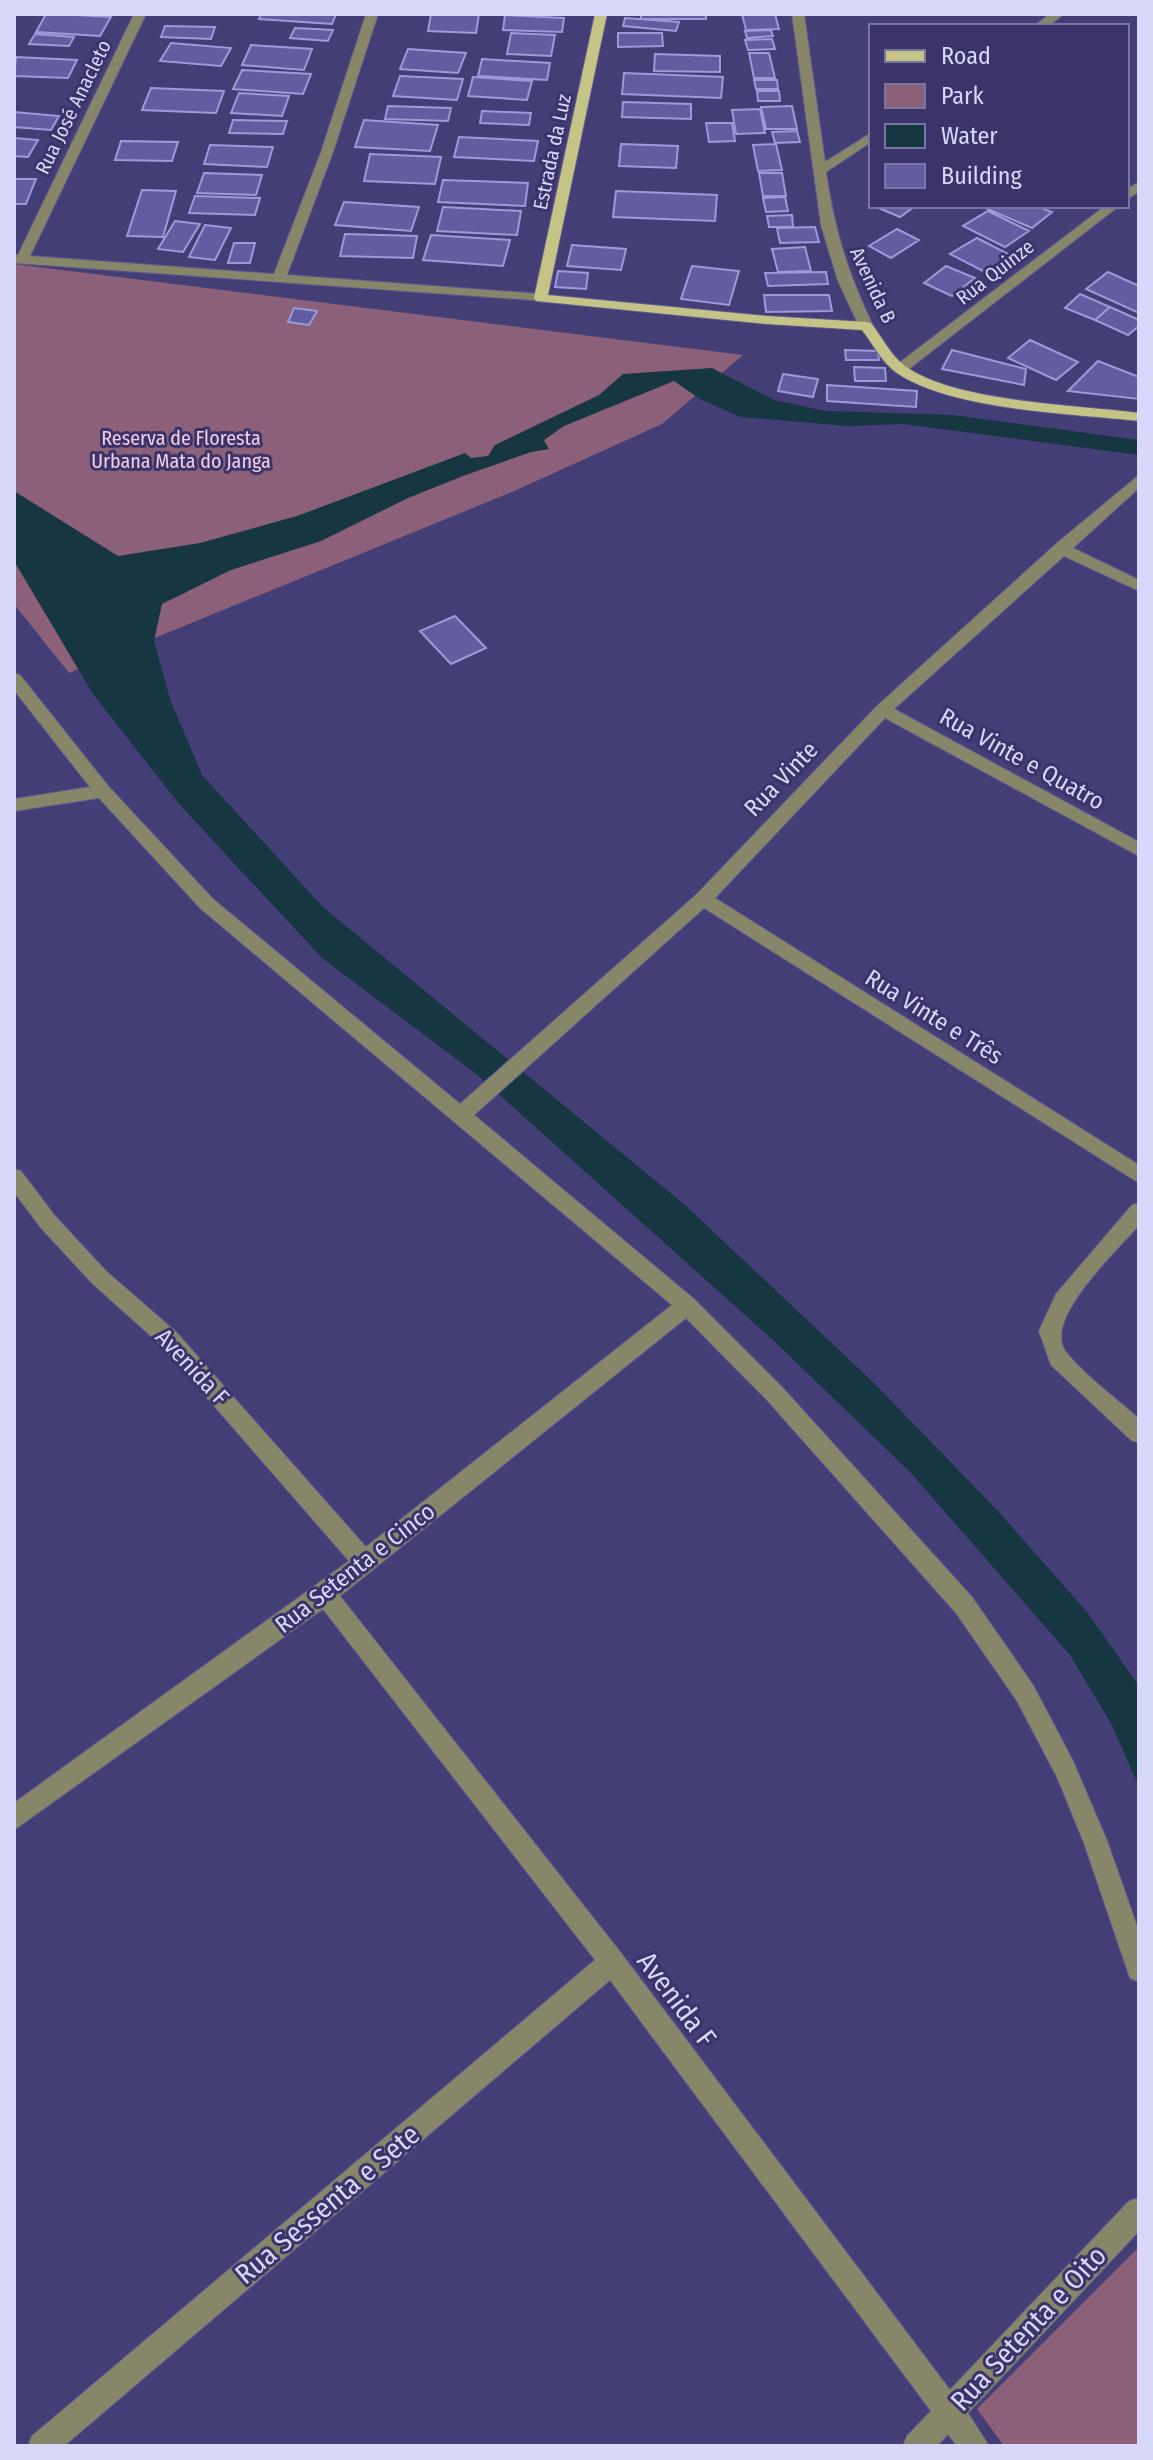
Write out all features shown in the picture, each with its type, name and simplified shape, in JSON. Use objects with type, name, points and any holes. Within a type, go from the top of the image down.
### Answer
[{"type":"main road","name":"Estrada da Luz","points":[[541,298],[601,14]]},
{"type":"main road","points":[[541,298],[767,320],[866,326]]},
{"type":"main road","name":"Avenida B","points":[[866,326],[900,369],[925,382],[967,394],[1139,417]]},
{"type":"street","name":"Rua José Anacleto","points":[[18,260],[140,14]]},
{"type":"street","points":[[280,277],[327,152],[372,14]]},
{"type":"street","name":"Avenida B","points":[[798,14],[827,225],[845,281],[866,326]]},
{"type":"street","points":[[820,170],[869,138]]},
{"type":"street","name":"Rua Quinze","points":[[900,369],[1110,208]]},
{"type":"street","points":[[18,260],[541,298]]},
{"type":"street","name":"Rua Vinte","points":[[466,1111],[703,899],[883,710],[1139,480]]},
{"type":"street","points":[[1061,548],[1139,586]]},
{"type":"street","points":[[14,679],[103,791],[207,904],[306,988],[466,1111],[687,1305],[774,1393],[964,1605],[1025,1693],[1065,1769],[1112,1886],[1139,1969]]},
{"type":"street","name":"Rua Vinte e Quatro","points":[[883,710],[1139,850]]},
{"type":"street","points":[[14,805],[103,791]]},
{"type":"street","name":"Rua Vinte e Três","points":[[703,899],[1139,1175]]},
{"type":"street","name":"Avenida F","points":[[14,1177],[48,1222],[99,1277],[169,1339],[365,1562]]},
{"type":"street","points":[[1139,1211],[1059,1307],[1050,1326],[1050,1341],[1058,1358],[1139,1433]]},
{"type":"street","name":"Rua Setenta e Cinco","points":[[14,1818],[325,1594],[687,1305]]},
{"type":"street","name":"Avenida F","points":[[325,1594],[612,1962],[975,2446]]},
{"type":"street","name":"Rua Sessenta e Sete","points":[[42,2446],[612,1962]]},
{"type":"street","name":"Rua Setenta e Oito","points":[[917,2446],[1139,2211]]},
{"type":"green space","name":"Reserva de Floresta Urbana Mata do Janga","points":[[14,264],[743,355],[662,424],[512,492],[69,673],[14,604]]},
{"type":"green space","points":[[1139,2247],[1139,2446],[1004,2446],[977,2409]]},
{"type":"water","points":[[712,368],[774,400],[825,411],[953,415],[1139,440],[1139,455],[903,424],[847,426],[740,417],[700,399],[674,381],[564,426],[544,440],[549,449],[531,452],[408,498],[321,541],[231,570],[162,604],[154,641],[170,699],[202,775],[324,908],[685,1205],[872,1381],[997,1510],[1087,1612],[1139,1686],[1139,1787],[1112,1725],[1070,1655],[910,1472],[774,1341],[475,1073],[322,958],[180,805],[93,694],[14,561],[14,491],[118,556],[200,543],[297,516],[465,453],[471,458],[488,456],[495,445],[599,395],[623,374]]},
{"type":"building","points":[[46,14],[111,17],[100,36],[36,32]]},
{"type":"building","points":[[261,14],[336,14],[332,24],[259,19]]},
{"type":"building","points":[[431,14],[479,14],[476,33],[428,31]]},
{"type":"building","points":[[641,14],[706,14],[706,19],[641,19]]},
{"type":"building","points":[[742,14],[775,14],[779,29],[746,30]]},
{"type":"building","points":[[505,15],[564,18],[562,32],[503,30]]},
{"type":"building","points":[[625,18],[679,22],[676,31],[623,26]]},
{"type":"building","points":[[165,26],[215,27],[211,39],[161,37]]},
{"type":"building","points":[[295,28],[333,30],[328,41],[290,38]]},
{"type":"building","points":[[771,30],[773,36],[747,38],[745,31]]},
{"type":"building","points":[[511,33],[555,35],[551,56],[507,54]]},
{"type":"building","points":[[618,33],[662,33],[663,46],[618,47]]},
{"type":"building","points":[[35,34],[74,37],[69,46],[29,44]]},
{"type":"building","points":[[772,39],[775,49],[748,50],[745,40]]},
{"type":"building","points":[[171,43],[231,48],[221,66],[160,61]]},
{"type":"building","points":[[251,45],[312,49],[304,70],[242,65]]},
{"type":"building","points":[[408,49],[466,53],[458,73],[400,69]]},
{"type":"building","points":[[749,53],[769,53],[775,78],[754,78]]},
{"type":"building","points":[[655,54],[720,56],[720,72],[654,71]]},
{"type":"building","points":[[16,57],[77,60],[68,78],[14,76]]},
{"type":"building","points":[[482,59],[550,63],[547,80],[478,76]]},
{"type":"building","points":[[242,70],[311,74],[303,94],[233,89]]},
{"type":"building","points":[[624,73],[723,77],[721,98],[622,94]]},
{"type":"building","points":[[400,76],[463,79],[457,100],[393,96]]},
{"type":"building","points":[[473,77],[532,81],[527,100],[468,96]]},
{"type":"building","points":[[754,80],[777,80],[778,89],[756,89]]},
{"type":"building","points":[[151,88],[224,91],[216,113],[142,110]]},
{"type":"building","points":[[757,91],[779,91],[780,101],[758,101]]},
{"type":"building","points":[[239,93],[289,96],[282,116],[231,113]]},
{"type":"building","points":[[623,102],[691,104],[691,119],[622,117]]},
{"type":"building","points":[[388,106],[451,108],[448,121],[385,119]]},
{"type":"building","points":[[792,106],[797,129],[766,129],[761,107]]},
{"type":"building","points":[[760,109],[765,133],[736,134],[732,110]]},
{"type":"building","points":[[482,111],[531,113],[529,125],[480,123]]},
{"type":"building","points":[[14,112],[59,116],[51,130],[14,127]]},
{"type":"building","points":[[233,120],[287,121],[283,134],[229,133]]},
{"type":"building","points":[[364,120],[438,125],[430,151],[355,147]]},
{"type":"building","points":[[706,123],[732,123],[735,141],[709,142]]},
{"type":"building","points":[[797,131],[800,142],[775,143],[772,132]]},
{"type":"building","points":[[459,137],[538,141],[534,161],[454,157]]},
{"type":"building","points":[[14,138],[38,140],[28,157],[14,156]]},
{"type":"building","points":[[121,141],[178,142],[172,161],[115,160]]},
{"type":"building","points":[[621,144],[678,146],[676,168],[619,166]]},
{"type":"building","points":[[776,144],[782,170],[758,171],[753,145]]},
{"type":"building","points":[[210,145],[273,147],[267,167],[204,164]]},
{"type":"building","points":[[370,154],[441,157],[435,184],[364,181]]},
{"type":"building","points":[[204,173],[262,175],[256,195],[197,193]]},
{"type":"building","points":[[759,173],[782,173],[786,196],[763,196]]},
{"type":"building","points":[[14,179],[36,179],[26,204],[14,204]]},
{"type":"building","points":[[443,180],[528,183],[525,206],[438,202]]},
{"type":"building","points":[[142,190],[176,191],[163,237],[127,236]]},
{"type":"building","points":[[616,191],[717,195],[715,221],[613,217]]},
{"type":"building","points":[[195,196],[260,198],[255,215],[189,213]]},
{"type":"building","points":[[785,197],[788,211],[766,212],[763,198]]},
{"type":"building","points":[[344,202],[419,207],[411,231],[335,225]]},
{"type":"building","points":[[443,207],[521,211],[517,235],[437,231]]},
{"type":"building","points":[[879,208],[911,209],[900,217]]},
{"type":"building","points":[[985,208],[1041,208],[1052,212],[1032,228]]},
{"type":"building","points":[[988,211],[1029,231],[1005,247],[963,226]]},
{"type":"building","points":[[792,215],[793,227],[769,227],[767,216]]},
{"type":"building","points":[[175,221],[200,224],[183,252],[158,249]]},
{"type":"building","points":[[205,225],[231,228],[215,260],[189,257]]},
{"type":"building","points":[[815,227],[819,242],[780,243],[777,228]]},
{"type":"building","points":[[897,229],[919,240],[891,258],[869,246]]},
{"type":"building","points":[[345,234],[417,236],[413,258],[340,256]]},
{"type":"building","points":[[431,235],[510,240],[503,266],[423,260]]},
{"type":"building","points":[[977,238],[1012,256],[985,272],[950,254]]},
{"type":"building","points":[[234,243],[255,243],[250,263],[228,263]]},
{"type":"building","points":[[572,245],[626,249],[621,270],[567,266]]},
{"type":"building","points":[[805,247],[811,271],[778,272],[772,249]]},
{"type":"building","points":[[692,266],[739,271],[729,305],[681,299]]},
{"type":"building","points":[[946,266],[975,278],[952,296],[924,283]]},
{"type":"building","points":[[558,271],[588,273],[586,289],[555,287]]},
{"type":"building","points":[[826,272],[828,284],[768,286],[765,273]]},
{"type":"building","points":[[1108,272],[1139,286],[1139,313],[1086,289]]},
{"type":"building","points":[[1080,294],[1110,307],[1095,320],[1065,308]]},
{"type":"building","points":[[764,295],[829,295],[832,311],[766,312]]},
{"type":"building","points":[[1110,307],[1139,320],[1139,326],[1128,335],[1095,320]]},
{"type":"building","points":[[294,308],[317,311],[309,325],[288,322]]},
{"type":"building","points":[[1030,340],[1078,362],[1056,380],[1008,358]]},
{"type":"building","points":[[845,350],[878,351],[879,360],[846,360]]},
{"type":"building","points":[[952,350],[1026,369],[1024,385],[942,369]]},
{"type":"building","points":[[1098,361],[1139,377],[1139,399],[1068,391]]},
{"type":"building","points":[[854,367],[885,368],[886,381],[855,381]]},
{"type":"building","points":[[783,374],[818,379],[813,397],[778,391]]},
{"type":"building","points":[[827,385],[917,391],[916,407],[827,401]]},
{"type":"building","points":[[455,616],[486,648],[451,664],[420,631]]}]
